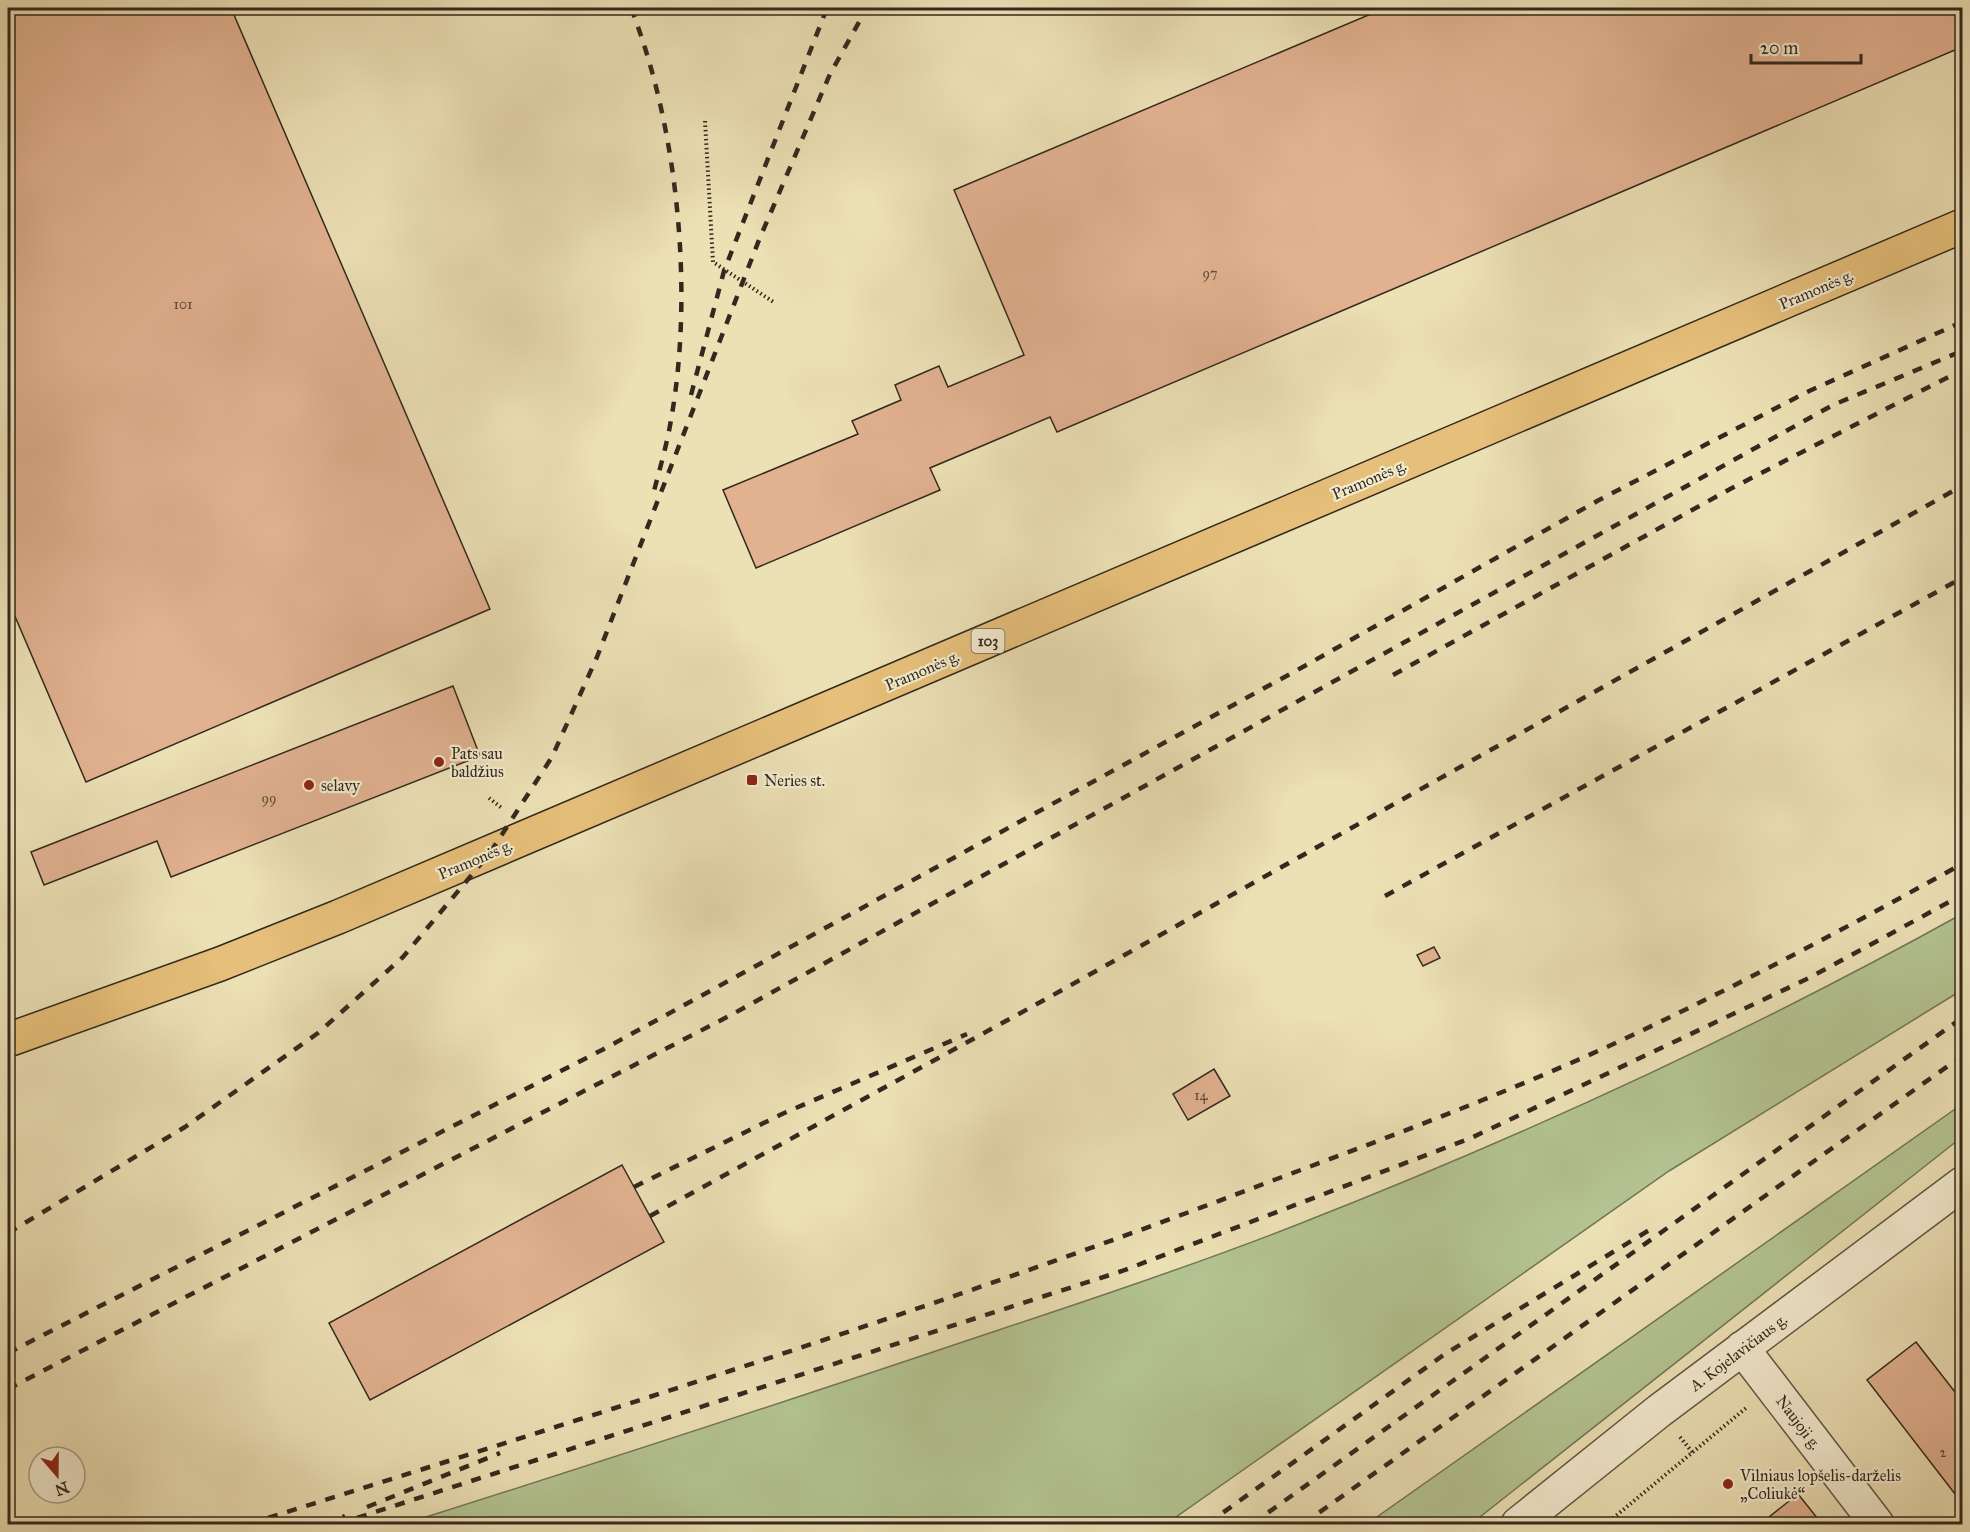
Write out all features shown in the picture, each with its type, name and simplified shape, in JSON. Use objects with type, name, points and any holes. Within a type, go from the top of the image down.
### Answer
[{"type":"main road","name":"Pramonės g.","points":[[8,1040],[220,964],[338,917],[1962,226]]},
{"type":"street","name":"A. Kojelavičiaus g.","points":[[1518,1524],[1742,1348],[1962,1184]]},
{"type":"street","name":"Naujoji g.","points":[[1742,1348],[1877,1524]]},
{"type":"path","points":[[705,121],[713,262],[775,303]]},
{"type":"path","points":[[1606,1524],[1772,1387]]},
{"type":"green space","points":[[1962,914],[1962,990],[1669,1171],[1166,1524],[404,1524],[735,1418],[1025,1321],[1299,1224],[1468,1155],[1636,1080],[1800,1000]]},
{"type":"green space","points":[[1958,1107],[1962,1113],[1962,1137],[1471,1524],[1367,1524]]},
{"type":"building","points":[[8,8],[231,8],[490,609],[86,782],[8,600]]},
{"type":"building","points":[[1385,8],[1962,8],[1962,47],[1057,432],[1050,417],[930,468],[940,490],[756,568],[723,490],[858,434],[852,421],[901,400],[895,385],[939,366],[948,387],[1024,355],[954,190]]},
{"type":"building","points":[[453,686],[480,756],[171,877],[157,841],[44,885],[31,852]]},
{"type":"building","points":[[1434,947],[1440,958],[1423,966],[1417,955]]},
{"type":"building","points":[[1214,1069],[1230,1096],[1188,1120],[1173,1094]]},
{"type":"building","points":[[622,1165],[664,1242],[370,1400],[329,1323]]},
{"type":"building","points":[[1916,1342],[1962,1401],[1962,1503],[1867,1380]]},
{"type":"building","points":[[1798,1494],[1822,1524],[1767,1524],[1764,1521]]},
{"type":"railway","points":[[631,8],[647,55],[660,105],[670,157],[681,265],[678,370],[669,429],[654,491]]},
{"type":"railway","points":[[691,395],[724,271],[827,8]]},
{"type":"railway","points":[[8,1233],[185,1127],[318,1033],[403,957],[490,853],[552,757],[597,657],[759,240],[830,74],[867,8]]},
{"type":"railway","points":[[8,1353],[602,1050],[1301,668],[1599,500],[1807,392],[1962,322]]},
{"type":"railway","points":[[8,1389],[731,1015],[1833,405],[1962,351]]},
{"type":"railway","points":[[1393,675],[1732,488],[1962,370]]},
{"type":"railway","points":[[650,1216],[1046,999],[1962,486]]},
{"type":"railway","points":[[1385,896],[1962,578]]},
{"type":"railway","points":[[249,1524],[887,1319],[1140,1230],[1396,1134],[1524,1083],[1654,1025],[1787,958],[1962,864]]},
{"type":"railway","points":[[338,1524],[1122,1271],[1471,1138],[1809,978],[1962,895]]},
{"type":"railway","points":[[1252,1524],[1962,1018]]},
{"type":"railway","points":[[634,1187],[782,1114],[967,1034]]},
{"type":"railway","points":[[1303,1524],[1962,1056]]},
{"type":"railway","points":[[1207,1524],[1445,1354],[1651,1229]]},
{"type":"railway","points":[[367,1507],[500,1453]]},
{"type":"railway","points":[[324,1524],[345,1516]]},
{"type":"place","name":"Pats sau baldžius","points":[[439,762]]},
{"type":"place","name":"Neries st.","points":[[752,780]]},
{"type":"place","name":"selavy","points":[[309,785]]},
{"type":"place","name":"Vilniaus lopšelis-darželis „Coliukė“","points":[[1728,1484]]}]
